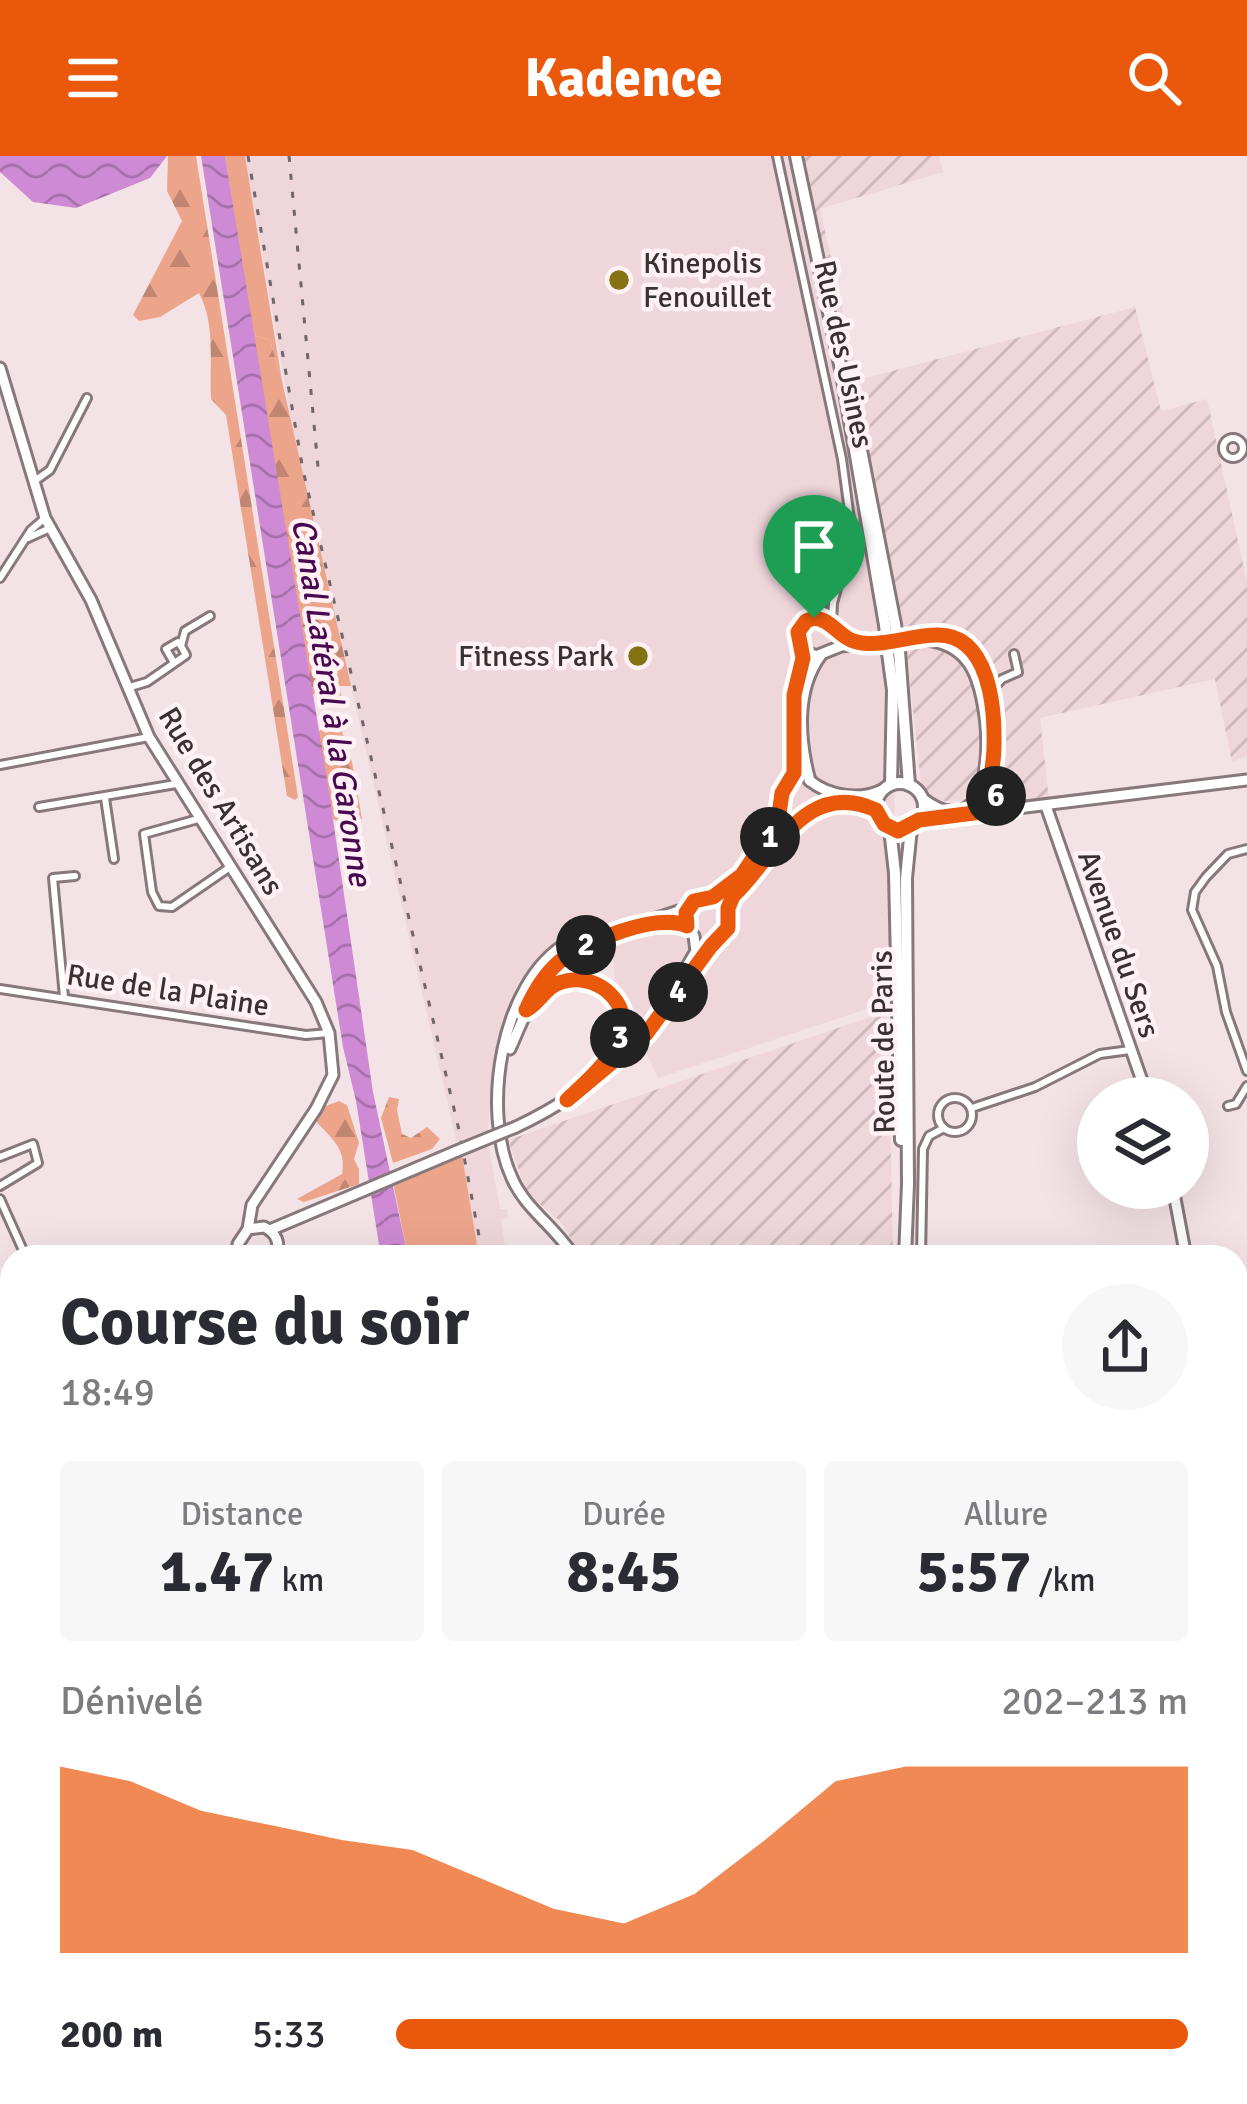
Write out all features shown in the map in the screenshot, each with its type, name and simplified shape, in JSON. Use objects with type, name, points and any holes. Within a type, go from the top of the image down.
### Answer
[{"type":"main road","points":[[796,156],[890,625],[909,785],[937,807],[956,810],[989,800],[1013,808],[1046,806],[1247,780]]},
{"type":"main road","name":"Rue des Artisans","points":[[0,368],[48,523],[91,600],[149,737],[316,1002],[329,1033]]},
{"type":"main road","points":[[564,1245],[510,1175],[496,1110],[502,1064],[520,999],[537,971],[562,946],[713,897],[752,864],[770,836],[783,806],[782,793],[792,780],[794,695],[803,658],[798,632],[814,618],[862,643]]},
{"type":"main road","points":[[815,809],[819,798],[813,784],[802,696],[806,679],[826,652],[834,628]]},
{"type":"main road","points":[[801,648],[812,655],[862,643],[936,635],[965,642],[983,670],[994,730],[989,800],[983,812],[890,829],[880,820],[876,810],[886,787],[893,652]]},
{"type":"main road","points":[[914,638],[948,645],[973,670],[985,722],[989,800]]},
{"type":"main road","points":[[792,780],[859,797],[909,785]]},
{"type":"main road","points":[[915,824],[922,798]]},
{"type":"main road","points":[[248,1229],[294,1221],[516,1127],[567,1100],[646,1034],[728,928],[733,896],[800,816],[843,803],[876,810]]},
{"type":"main road","points":[[783,806],[800,816]]},
{"type":"main road","name":"Avenue du Sers","points":[[1046,806],[1141,1077]]},
{"type":"main road","name":"Route de Paris","points":[[905,1245],[905,878],[915,824]]},
{"type":"main road","name":"Route de Paris","points":[[890,829],[904,1245]]},
{"type":"main road","points":[[713,897],[728,908]]},
{"type":"main road","points":[[687,926],[689,907]]},
{"type":"main road","points":[[502,1064],[526,1010],[551,970],[579,948],[664,920],[687,926],[696,951],[623,1056]]},
{"type":"main road","points":[[694,936],[715,940]]},
{"type":"main road","points":[[526,1010],[554,985],[574,980],[597,985],[619,1009],[622,1030],[616,1047],[567,1100]]},
{"type":"main road","points":[[239,1245],[248,1229],[249,1214],[333,1076],[329,1033]]},
{"type":"main road","points":[[260,1195],[257,1206],[275,1245]]},
{"type":"main road","points":[[1177,1209],[1184,1245]]},
{"type":"main road","points":[[282,1245],[294,1221]]},
{"type":"street","name":"Rue des Usines","points":[[777,156],[842,459],[850,519],[845,564],[832,609],[834,628]]},
{"type":"street","points":[[37,481],[50,470],[87,398]]},
{"type":"street","points":[[0,578],[25,540],[48,523]]},
{"type":"street","name":"Rue des Usines","points":[[814,618],[845,564]]},
{"type":"street","points":[[181,646],[185,631],[210,616]]},
{"type":"street","points":[[130,687],[146,682],[186,655],[178,642],[166,649],[174,662]]},
{"type":"street","points":[[983,670],[998,676],[1018,672],[1014,654]]},
{"type":"street","points":[[989,693],[1012,673]]},
{"type":"street","points":[[0,765],[149,737]]},
{"type":"street","points":[[39,807],[176,784]]},
{"type":"street","points":[[105,798],[114,859]]},
{"type":"street","points":[[198,819],[148,829],[144,834],[152,892],[159,906],[172,907],[230,867]]},
{"type":"street","points":[[1247,849],[1228,854],[1206,877],[1195,892],[1192,910],[1217,966],[1226,1012],[1247,1072]]},
{"type":"street","points":[[64,998],[53,878],[75,876]]},
{"type":"street","name":"Rue de la Plaine","points":[[0,989],[306,1035],[329,1033]]},
{"type":"street","points":[[971,1108],[1035,1087],[1100,1054],[1131,1050]]},
{"type":"street","points":[[1228,1106],[1236,1104],[1247,1086]]},
{"type":"street","points":[[921,1245],[923,1149],[929,1136],[944,1128],[956,1132],[967,1128],[971,1108],[963,1099],[946,1100],[938,1113],[944,1128]]},
{"type":"street","points":[[0,1157],[33,1144],[38,1163],[0,1186]]},
{"type":"street","points":[[0,1198],[21,1245]]},
{"type":"shaded area","points":[[245,156],[796,156],[842,374],[893,690],[897,999],[658,1078],[615,985],[612,928],[575,932],[555,942],[518,983],[501,1028],[488,1131],[457,1143],[298,459]]},
{"type":"shaded area","points":[[804,156],[939,156],[943,172],[820,209],[858,380],[1135,307],[1161,411],[1207,399],[1247,582],[1247,756],[1232,762],[1215,679],[1040,718],[1049,800],[933,801],[921,783],[904,627]]},
{"type":"shaded area","points":[[888,1011],[893,1245],[574,1245],[562,1223],[527,1193],[508,1140]]},
{"type":"shaded area","points":[[488,1143],[500,1209],[507,1209],[508,1218],[501,1220],[505,1245],[477,1245],[461,1154]]},
{"type":"green space","points":[[168,156],[196,156],[295,800],[287,796],[226,415],[211,399],[210,331],[204,305],[199,293],[160,317],[139,321],[133,315],[182,221],[167,191]]},
{"type":"green space","points":[[225,156],[245,156],[282,381],[270,340],[253,335]]},
{"type":"green space","points":[[253,335],[270,340],[282,381],[351,686],[339,686],[340,706],[311,693]]},
{"type":"green space","points":[[330,722],[340,726],[352,762],[362,819],[343,824],[333,819],[317,733]]},
{"type":"green space","points":[[389,1097],[399,1099],[402,1134],[411,1138],[427,1127],[440,1139],[432,1149],[393,1163],[381,1118]]},
{"type":"green space","points":[[339,1101],[347,1105],[359,1143],[354,1159],[359,1184],[304,1202],[297,1199],[342,1174],[340,1150],[315,1120],[323,1107]]},
{"type":"green space","points":[[461,1149],[477,1245],[406,1245],[392,1177]]},
{"type":"water","points":[[0,156],[167,156],[150,178],[76,208],[33,202],[0,172]]},
{"type":"water","points":[[201,156],[225,156],[373,1092],[405,1245],[379,1245],[343,1047]]},
{"type":"railway","points":[[248,156],[303,470],[459,1130],[481,1245]]},
{"type":"railway","points":[[289,156],[318,467]]},
{"type":"place","name":"Kinepolis Fenouillet","points":[[619,280]]},
{"type":"place","name":"Fitness Park","points":[[638,656]]},
{"type":"route","points":[[814,618],[826,620],[841,636],[862,643],[936,635],[965,642],[980,662],[990,697],[992,794],[1013,808],[919,820],[898,831],[884,824],[876,810],[854,803],[800,816],[733,896],[725,934],[715,940],[646,1034],[567,1100],[611,1056],[622,1030],[619,1009],[607,992],[585,980],[554,985],[526,1010],[534,992],[561,960],[579,948],[664,920],[687,926],[686,913],[694,901],[713,897],[752,864],[778,821],[782,793],[794,773],[794,695],[803,658],[798,632],[814,618]]},
{"type":"water label","name":"Canal Latéral à la Garonne","points":[[333,702]]}]
